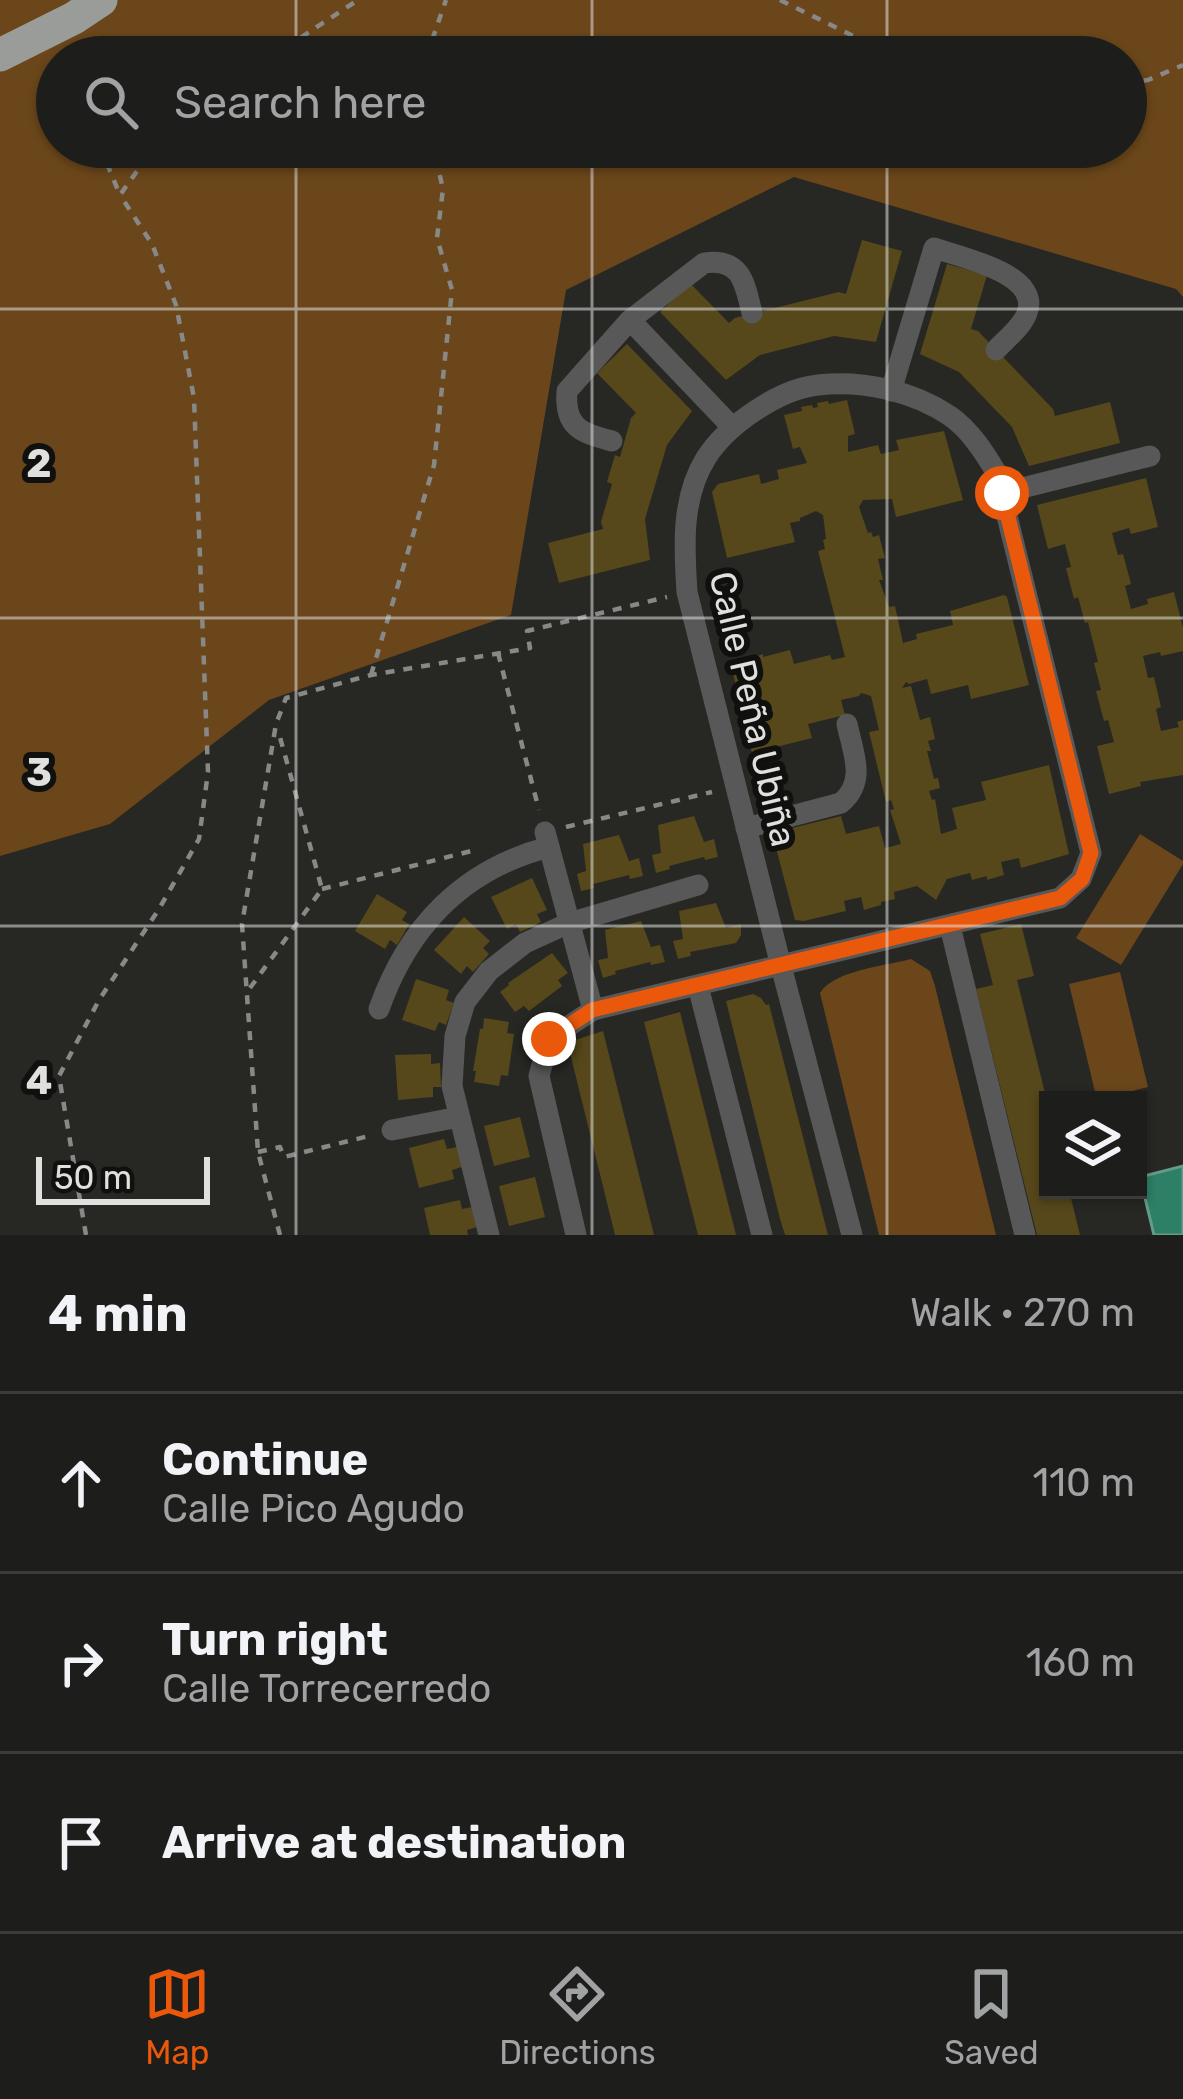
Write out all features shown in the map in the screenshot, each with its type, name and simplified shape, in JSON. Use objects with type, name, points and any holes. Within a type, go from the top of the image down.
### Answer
[{"type":"highway","points":[[38,36],[101,0]]},
{"type":"highway","points":[[0,55],[36,37]]},
{"type":"street","points":[[576,1235],[539,1076],[549,1039],[592,1010],[1060,898],[1082,879],[1091,853],[997,472],[983,449],[953,418],[919,399],[891,391],[934,248],[1013,277],[1025,288],[1026,318],[996,350]]},
{"type":"street","points":[[612,442],[576,428],[567,410],[567,391],[630,320],[711,262],[726,263],[739,273],[752,314]]},
{"type":"street","points":[[630,320],[732,427]]},
{"type":"street","name":"Calle Peña Ubiña","points":[[852,1235],[687,592],[683,541],[691,494],[705,459],[732,427],[778,398],[816,385],[891,391]]},
{"type":"street","points":[[1002,493],[1150,456]]},
{"type":"street","points":[[746,827],[848,797],[858,773],[847,724]]},
{"type":"street","points":[[380,1009],[392,974],[415,935],[446,902],[547,839],[592,1010]]},
{"type":"street","points":[[489,1235],[452,1086],[454,1036],[465,1002],[489,971],[525,944],[569,923],[698,885]]},
{"type":"street","points":[[950,926],[1025,1235]]},
{"type":"street","points":[[698,986],[762,1235]]},
{"type":"street","points":[[392,1130],[459,1117]]},
{"type":"path","points":[[304,36],[358,0]]},
{"type":"path","points":[[434,36],[446,0]]},
{"type":"path","points":[[780,0],[853,36]]},
{"type":"path","points":[[1147,80],[1183,65]]},
{"type":"path","points":[[86,1235],[59,1076],[99,1000],[200,839],[208,772],[194,398],[176,305],[152,244],[109,168]]},
{"type":"path","points":[[120,195],[139,168]]},
{"type":"path","points":[[371,675],[434,465],[452,290],[436,238],[443,189],[438,168]]},
{"type":"path","points":[[280,1235],[259,1153],[242,924],[277,724],[286,698],[371,675],[530,648],[527,632],[687,592]]},
{"type":"path","points":[[498,653],[547,839]]},
{"type":"path","points":[[247,992],[322,890],[277,724]]},
{"type":"path","points":[[259,1153],[280,1147],[284,1157],[392,1130]]},
{"type":"shaded area","points":[[0,0],[1183,0],[1183,297],[1176,289],[794,177],[566,290],[511,615],[269,700],[110,824],[0,856]]},
{"type":"shaded area","points":[[1140,834],[1183,864],[1121,965],[1076,938]]},
{"type":"shaded area","points":[[911,959],[930,971],[935,986],[996,1235],[879,1235],[820,993],[848,974]]},
{"type":"shaded area","points":[[1120,972],[1148,1087],[1095,1091],[1069,984]]},
{"type":"shaded area","points":[[1183,1166],[1183,1235],[1154,1235],[1145,1199],[1147,1175]]},
{"type":"building","points":[[862,240],[902,251],[876,342],[834,336],[760,355],[726,380],[660,312],[690,283],[729,323],[839,292],[846,294]]},
{"type":"building","points":[[947,264],[987,275],[971,329],[978,331],[1055,416],[1110,402],[1120,443],[1029,466],[1012,427],[959,372],[920,354]]},
{"type":"building","points":[[627,344],[692,411],[667,445],[645,519],[650,560],[559,583],[548,543],[603,529],[612,484],[607,482],[636,413],[597,373]]},
{"type":"building","points":[[847,400],[855,434],[848,436],[848,452],[878,445],[881,454],[899,450],[896,440],[944,431],[963,500],[896,517],[892,499],[863,500],[859,507],[868,533],[879,535],[885,558],[878,559],[883,580],[879,580],[889,607],[895,606],[903,643],[917,639],[916,634],[953,625],[950,611],[1004,595],[1029,685],[971,699],[968,685],[931,694],[927,679],[906,682],[902,688],[911,686],[920,720],[930,717],[935,739],[928,741],[931,751],[927,751],[940,788],[929,791],[935,799],[941,834],[957,829],[952,808],[986,800],[981,782],[1049,765],[1069,854],[1021,868],[1019,858],[1001,862],[1004,875],[987,880],[987,876],[972,880],[970,873],[947,879],[936,900],[917,886],[894,892],[895,899],[881,905],[864,910],[861,897],[844,901],[846,911],[804,921],[795,920],[772,833],[841,816],[846,834],[879,826],[885,848],[901,844],[869,732],[879,730],[871,696],[861,693],[841,700],[845,715],[808,724],[812,738],[752,753],[731,665],[790,650],[794,664],[830,655],[832,660],[845,657],[818,551],[825,549],[823,515],[816,511],[790,523],[795,542],[727,558],[712,492],[718,484],[759,474],[761,484],[779,479],[777,470],[807,463],[800,447],[793,449],[784,415],[802,411],[801,407],[818,407],[817,403]]},
{"type":"building","points":[[1146,478],[1158,527],[1112,533],[1131,584],[1125,586],[1131,609],[1174,592],[1183,651],[1143,656],[1148,678],[1154,677],[1161,731],[1179,727],[1177,722],[1183,720],[1183,775],[1140,782],[1141,786],[1109,794],[1097,746],[1114,742],[1096,691],[1101,690],[1094,663],[1098,662],[1088,622],[1078,597],[1074,599],[1065,544],[1048,549],[1037,505]]},
{"type":"building","points":[[694,816],[704,842],[714,839],[718,857],[656,873],[652,855],[661,853],[658,825]]},
{"type":"building","points":[[619,835],[629,861],[639,858],[643,876],[630,879],[629,875],[581,891],[577,874],[586,871],[583,844]]},
{"type":"building","points":[[532,878],[547,910],[537,914],[541,922],[520,932],[516,924],[507,929],[491,897]]},
{"type":"building","points":[[377,894],[407,912],[402,920],[409,924],[397,945],[390,940],[385,949],[355,931]]},
{"type":"building","points":[[716,903],[726,928],[741,924],[736,943],[678,959],[673,941],[683,939],[679,911]]},
{"type":"building","points":[[464,917],[490,941],[483,948],[489,954],[473,972],[467,966],[461,974],[434,950]]},
{"type":"building","points":[[641,921],[651,947],[660,945],[665,962],[615,971],[603,978],[598,960],[608,958],[605,930]]},
{"type":"building","points":[[1021,924],[1034,976],[1017,980],[1045,1091],[1039,1091],[1039,1199],[1071,1199],[1080,1235],[1037,1235],[976,989],[993,985],[980,934]]},
{"type":"building","points":[[552,953],[568,973],[558,980],[562,986],[529,1011],[524,1006],[515,1012],[500,992]]},
{"type":"building","points":[[416,979],[449,990],[446,1000],[454,1003],[446,1025],[439,1022],[435,1031],[402,1020]]},
{"type":"building","points":[[753,994],[769,1004],[828,1235],[785,1235],[780,1219],[726,1001]]},
{"type":"building","points":[[680,1012],[736,1235],[698,1235],[644,1022]]},
{"type":"building","points":[[484,1018],[509,1022],[507,1033],[514,1034],[508,1076],[501,1075],[499,1086],[474,1082]]},
{"type":"building","points":[[603,1031],[654,1235],[615,1235],[569,1049],[575,1040]]},
{"type":"building","points":[[431,1054],[431,1064],[440,1063],[441,1087],[433,1087],[433,1097],[398,1100],[395,1055]]},
{"type":"building","points":[[520,1117],[530,1157],[494,1166],[484,1126]]},
{"type":"building","points":[[444,1139],[447,1149],[457,1147],[462,1167],[452,1170],[454,1179],[419,1188],[409,1148]]},
{"type":"building","points":[[535,1177],[545,1217],[509,1226],[499,1186]]},
{"type":"building","points":[[460,1200],[462,1209],[472,1207],[477,1227],[467,1230],[468,1235],[430,1235],[424,1208]]},
{"type":"route","points":[[549,1039],[592,1010],[1060,898],[1082,879],[1091,853],[1002,493]]}]
